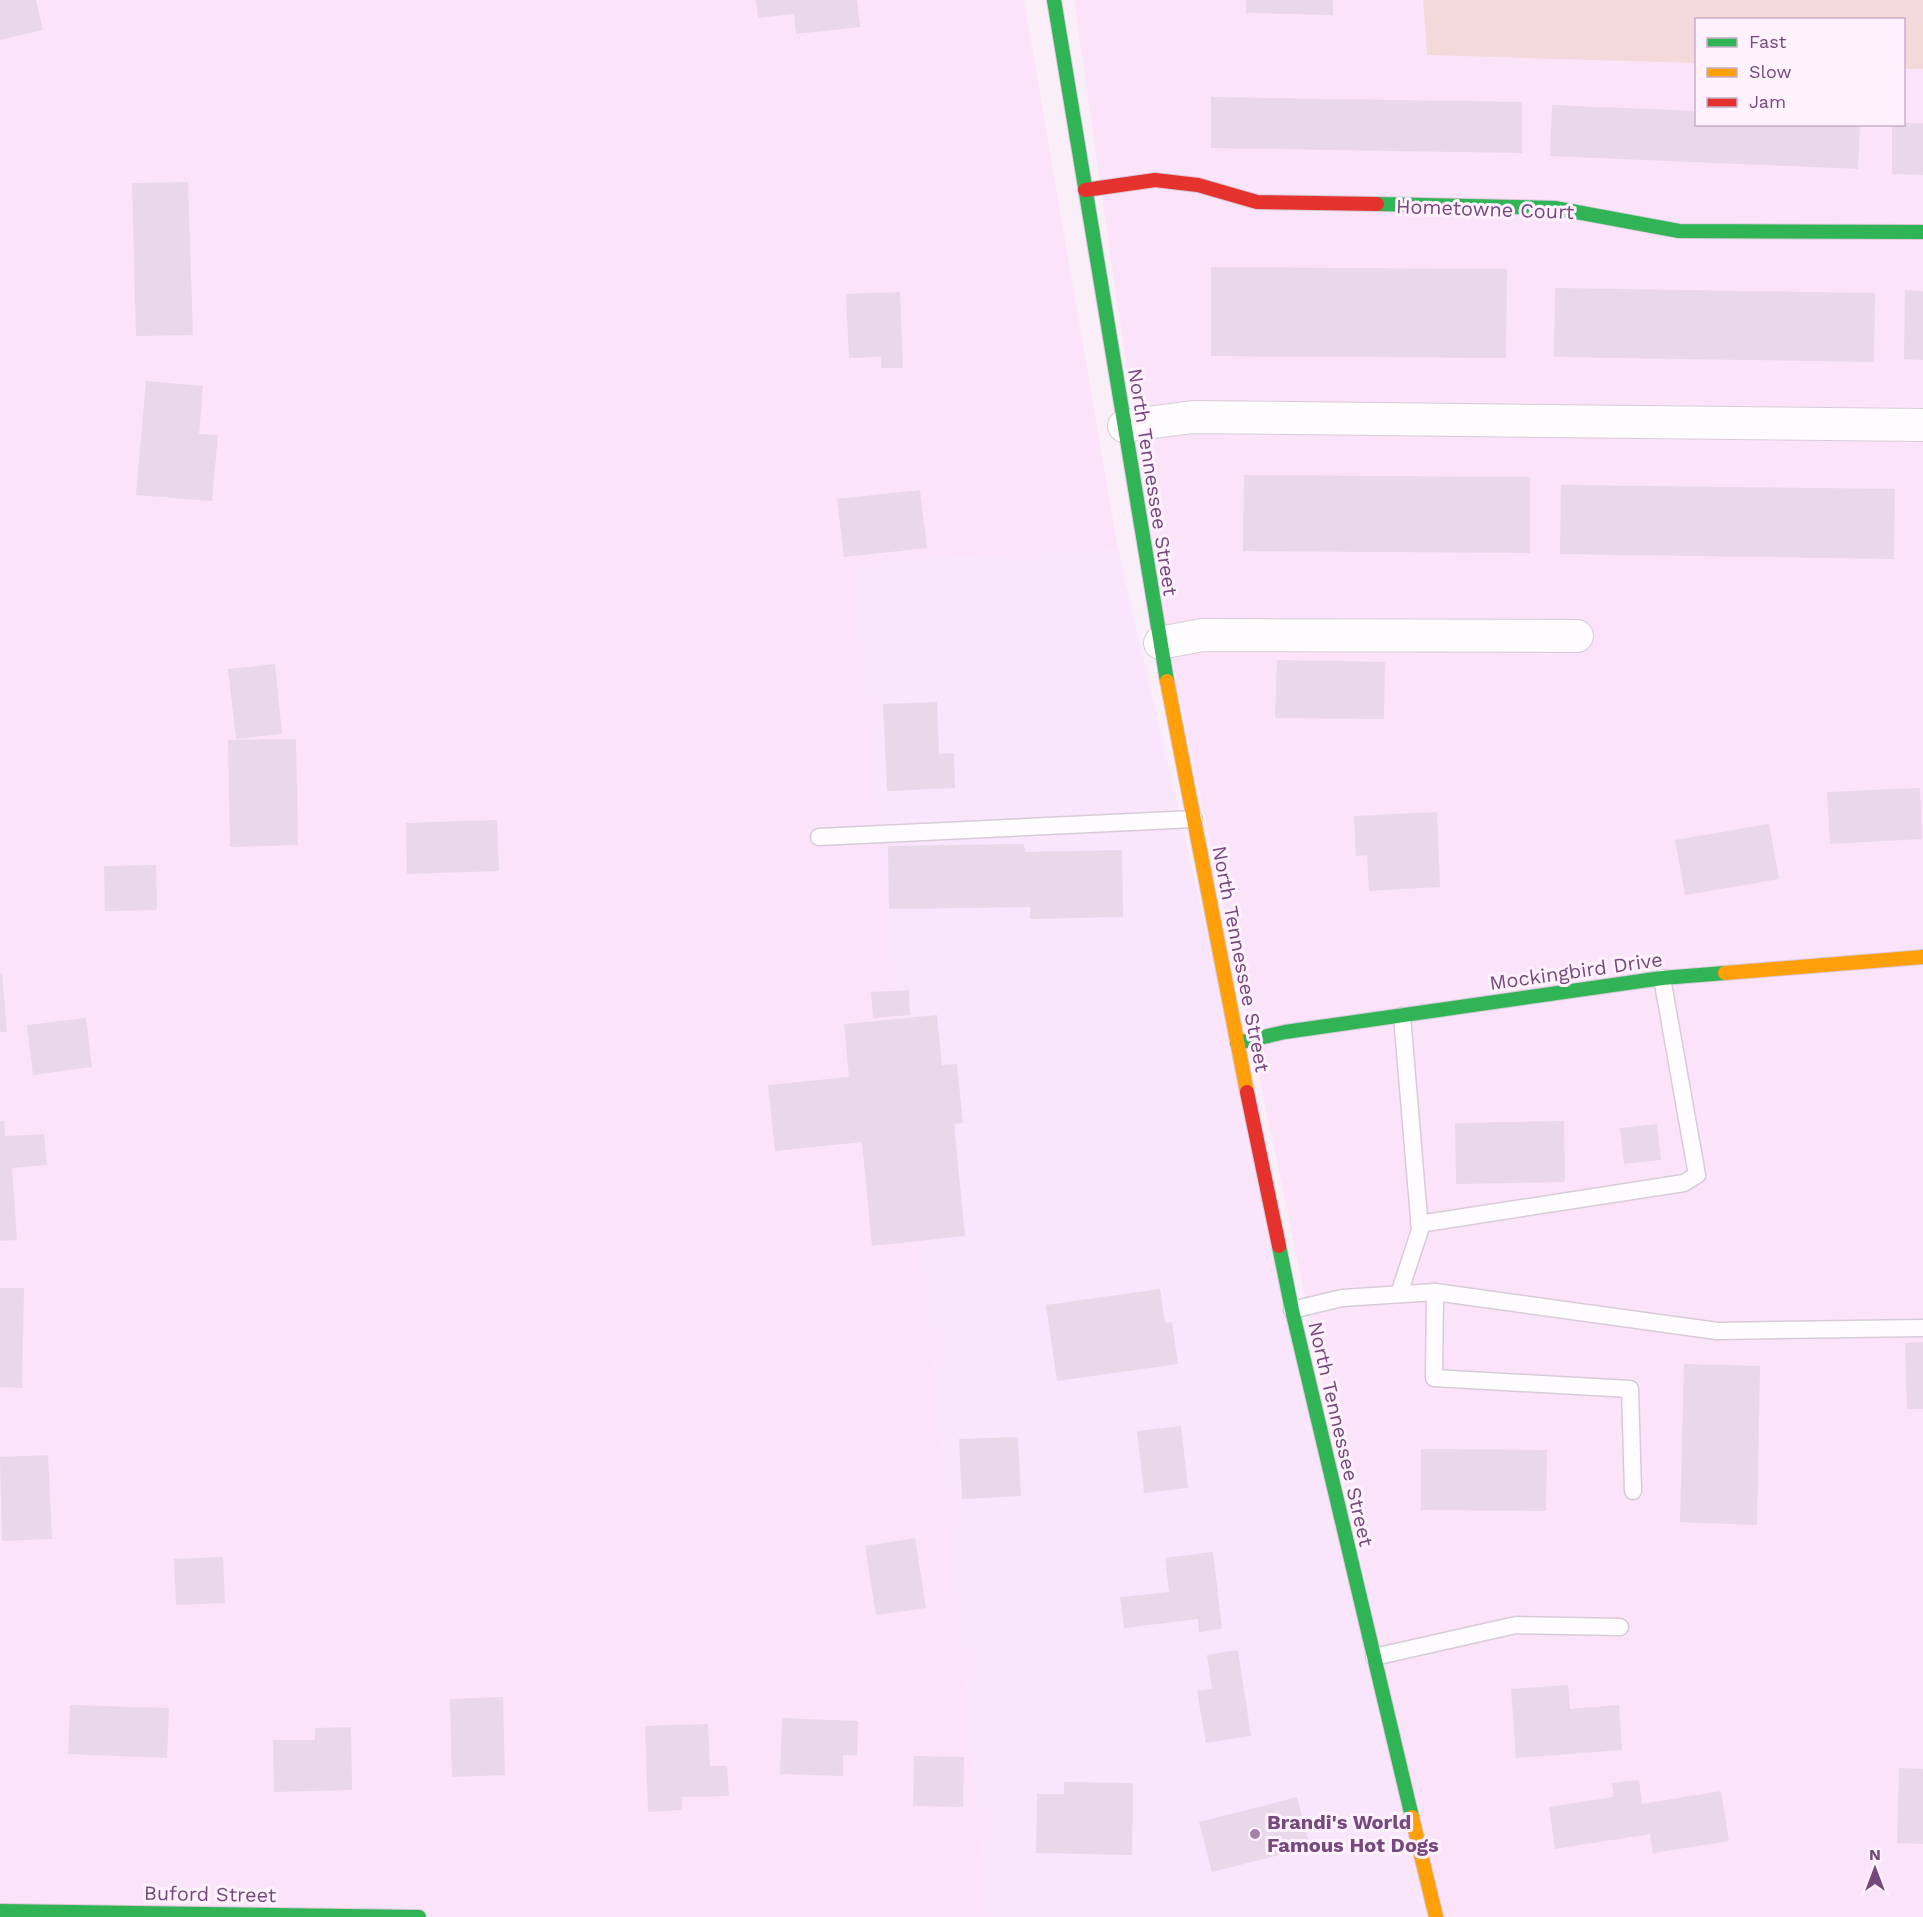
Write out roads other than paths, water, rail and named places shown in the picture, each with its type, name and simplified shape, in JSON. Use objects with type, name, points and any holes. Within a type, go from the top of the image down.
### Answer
[{"type":"main road","name":"North Tennessee Street","points":[[1054,0],[1160,643],[1237,1043],[1292,1310],[1436,1917]]},
{"type":"main road","name":"Hometowne Court","points":[[1085,189],[1155,180],[1198,185],[1257,202],[1556,208],[1678,231],[1923,232]]},
{"type":"main road","name":"Mockingbird Drive","points":[[1237,1043],[1285,1032],[1662,978],[1923,957]]},
{"type":"main road","name":"Buford Street","points":[[0,1911],[418,1917]]},
{"type":"street","points":[[1124,426],[1193,417],[1923,425]]},
{"type":"street","points":[[1160,643],[1202,634],[1577,636]]},
{"type":"lane","points":[[819,837],[1194,819]]},
{"type":"lane","points":[[1419,1224],[1684,1183],[1697,1175],[1662,978]]},
{"type":"lane","points":[[1399,1294],[1420,1230],[1402,1016]]},
{"type":"lane","points":[[1292,1310],[1342,1298],[1435,1292],[1717,1331],[1923,1328]]},
{"type":"lane","points":[[1435,1292],[1434,1378],[1629,1389],[1633,1491]]},
{"type":"lane","points":[[1374,1657],[1516,1625],[1620,1627]]},
{"type":"place","name":"Brandi's World Famous Hot Dogs","points":[[1255,1834]]}]
